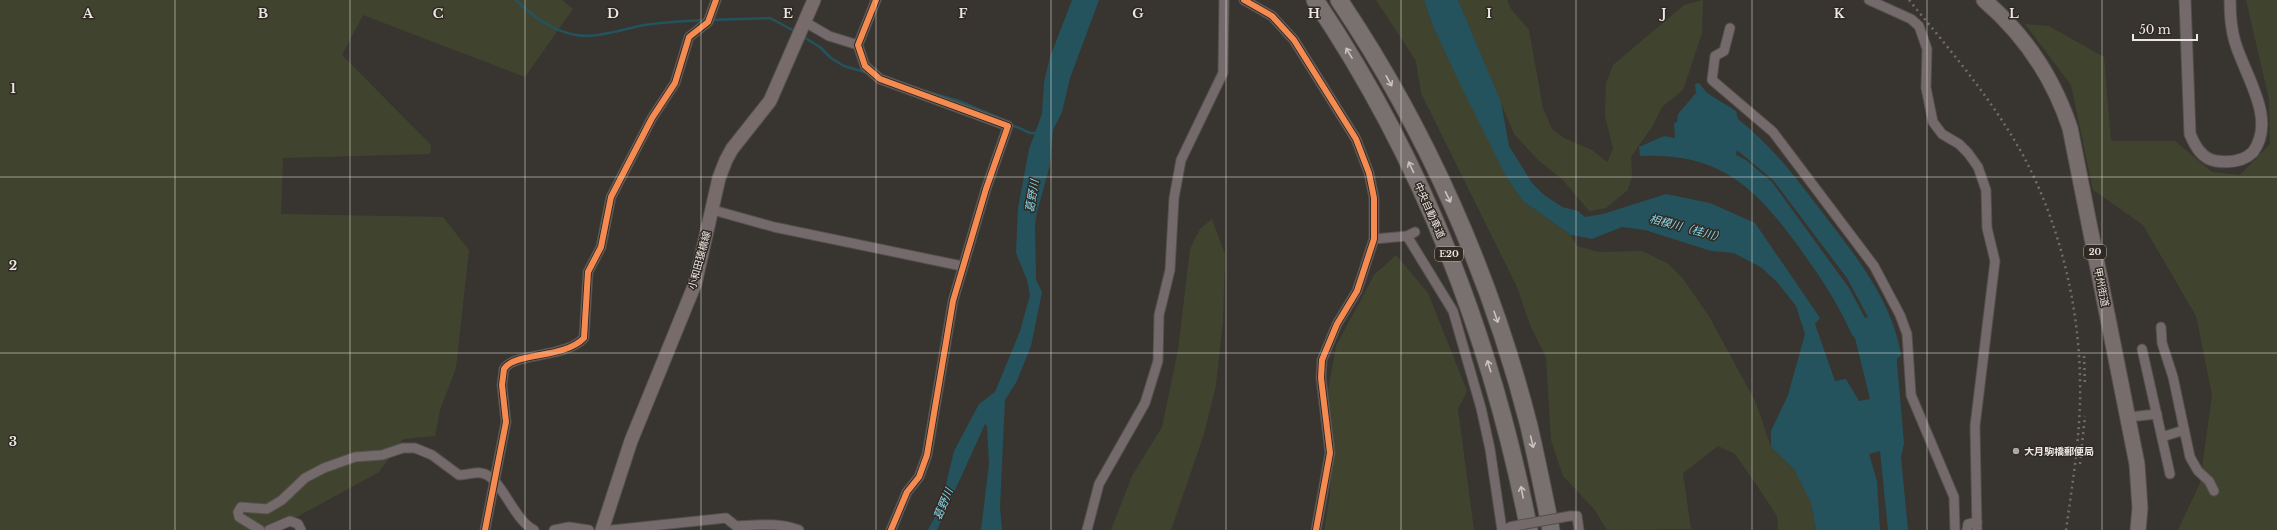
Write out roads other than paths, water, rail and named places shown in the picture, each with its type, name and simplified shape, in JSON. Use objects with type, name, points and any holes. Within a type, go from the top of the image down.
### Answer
[{"type":"highway","name":"中央自動車道","points":[[1315,0],[1386,118],[1422,191],[1449,253],[1482,344],[1496,388],[1519,479],[1529,530]]},
{"type":"highway","name":"中央自動車道","points":[[1339,0],[1404,109],[1470,246],[1499,326],[1529,427],[1551,530]]},
{"type":"highway","name":"甲州街道","points":[[1984,0],[2025,39],[2052,82],[2070,128],[2129,417],[2140,486],[2138,530]]},
{"type":"main road","name":"小和田猿橋線","points":[[602,530],[634,434],[695,284],[713,210],[719,178],[726,160],[732,149],[770,101],[806,22],[814,0]]},
{"type":"street","points":[[485,530],[506,422],[502,385],[504,369],[513,362],[565,350],[584,338],[588,272],[601,247],[610,197],[652,118],[675,83],[689,37],[709,18],[716,0]]},
{"type":"street","points":[[876,0],[858,45],[865,66],[880,79],[1008,126],[998,152],[962,266],[953,301],[927,455],[919,477],[907,492],[891,530]]},
{"type":"street","points":[[1087,530],[1099,484],[1145,404],[1158,361],[1158,315],[1170,270],[1174,198],[1181,160],[1223,73],[1224,0]]},
{"type":"street","points":[[1244,0],[1272,16],[1288,31],[1356,139],[1364,155],[1372,184],[1374,239],[1357,291],[1337,324],[1322,360],[1321,378],[1330,453],[1316,530]]},
{"type":"street","points":[[1869,0],[1911,19],[1922,30],[1928,55],[1926,88],[1929,111],[1935,127],[1942,134],[1959,144],[1978,167],[1986,190],[1987,228],[1995,261],[1995,273],[1975,426],[1977,526],[1968,524],[1968,530]]},
{"type":"street","points":[[2185,0],[2190,134],[2195,146],[2203,154],[2213,160],[2237,162],[2249,156],[2258,146],[2264,133],[2266,120],[2262,105],[2235,43],[2231,20],[2230,0]]},
{"type":"street","points":[[806,22],[829,36],[858,45]]},
{"type":"street","points":[[1730,28],[1724,51],[1715,56],[1712,80],[1773,132],[1874,266],[1900,315],[1907,334],[1911,395],[1954,497],[1955,530]]},
{"type":"street","points":[[713,210],[774,227],[962,266]]},
{"type":"street","points":[[1374,239],[1411,234],[1452,311],[1481,408],[1504,529],[1570,516],[1577,516],[1579,530]]},
{"type":"street","points":[[2161,327],[2162,343],[2173,377],[2191,460],[2209,481],[2214,491]]},
{"type":"street","points":[[2142,349],[2170,474]]},
{"type":"street","points":[[2129,417],[2157,414]]},
{"type":"street","points":[[2162,437],[2184,430]]},
{"type":"street","points":[[260,530],[239,517],[238,512],[241,507],[267,509],[282,500],[305,478],[324,468],[355,457],[382,455],[403,448],[415,448],[432,455],[459,475],[481,473],[495,482],[521,520],[534,530]]},
{"type":"street","points":[[612,530],[726,518],[736,526],[771,524],[787,525],[798,530]]},
{"type":"street","points":[[269,530],[290,521],[298,524],[301,530]]},
{"type":"street","points":[[554,530],[570,527],[589,530]]},
{"type":"water","name":"葛野川","points":[[1072,0],[1099,0],[1070,78],[1062,112],[1053,130],[1050,165],[1037,212],[1035,225],[1036,280],[1042,292],[1031,346],[1017,381],[1005,400],[1000,507],[1002,530],[981,530],[989,464],[987,426],[985,424],[937,530],[928,530],[941,505],[954,451],[979,404],[995,392],[1020,331],[1030,295],[1027,280],[1016,253],[1018,208],[1029,149],[1042,114],[1044,82],[1050,57]]},
{"type":"water","name":"相模川（桂川）","points":[[1424,0],[1458,0],[1501,102],[1509,146],[1532,183],[1543,194],[1562,207],[1578,211],[1585,217],[1603,214],[1666,194],[1710,203],[1755,223],[1820,318],[1815,324],[1835,381],[1846,379],[1859,401],[1870,399],[1855,338],[1852,335],[1835,301],[1801,250],[1768,209],[1752,192],[1734,178],[1715,168],[1693,160],[1668,156],[1640,156],[1639,147],[1664,136],[1675,138],[1674,123],[1677,122],[1678,114],[1696,93],[1695,84],[1699,83],[1707,93],[1736,111],[1738,119],[1763,141],[1784,164],[1849,247],[1872,282],[1891,318],[1901,356],[1897,358],[1897,363],[1904,443],[1901,457],[1908,530],[1888,530],[1880,451],[1869,454],[1877,481],[1880,530],[1816,530],[1811,503],[1794,469],[1771,447],[1771,431],[1788,395],[1805,334],[1796,306],[1777,282],[1762,268],[1734,253],[1711,251],[1645,230],[1622,227],[1592,239],[1571,235],[1523,201],[1507,178],[1433,26]],"holes":[[[1737,150],[1773,180],[1847,278],[1868,317],[1865,318],[1849,288],[1772,182],[1746,160],[1736,155]]]},
{"type":"waterway","points":[[516,0],[543,22],[567,33],[584,36],[592,36],[637,26],[706,20]]},
{"type":"waterway","points":[[711,20],[770,18],[796,32]]},
{"type":"waterway","points":[[802,36],[820,47],[831,58],[844,66],[868,73]]},
{"type":"waterway","points":[[925,91],[959,101],[1004,120]]},
{"type":"waterway","points":[[1010,124],[1030,133],[1037,133]]},
{"type":"railway","points":[[1909,0],[1971,76],[2013,138],[2038,187],[2060,246],[2068,276],[2078,338],[2080,370],[2078,433],[2066,530]]},
{"type":"railway","points":[[2084,356],[2085,386]]},
{"type":"railway","points":[[2080,464],[2085,416]]},
{"type":"place","name":"大月駒橋郵便局","points":[[2016,451]]}]
